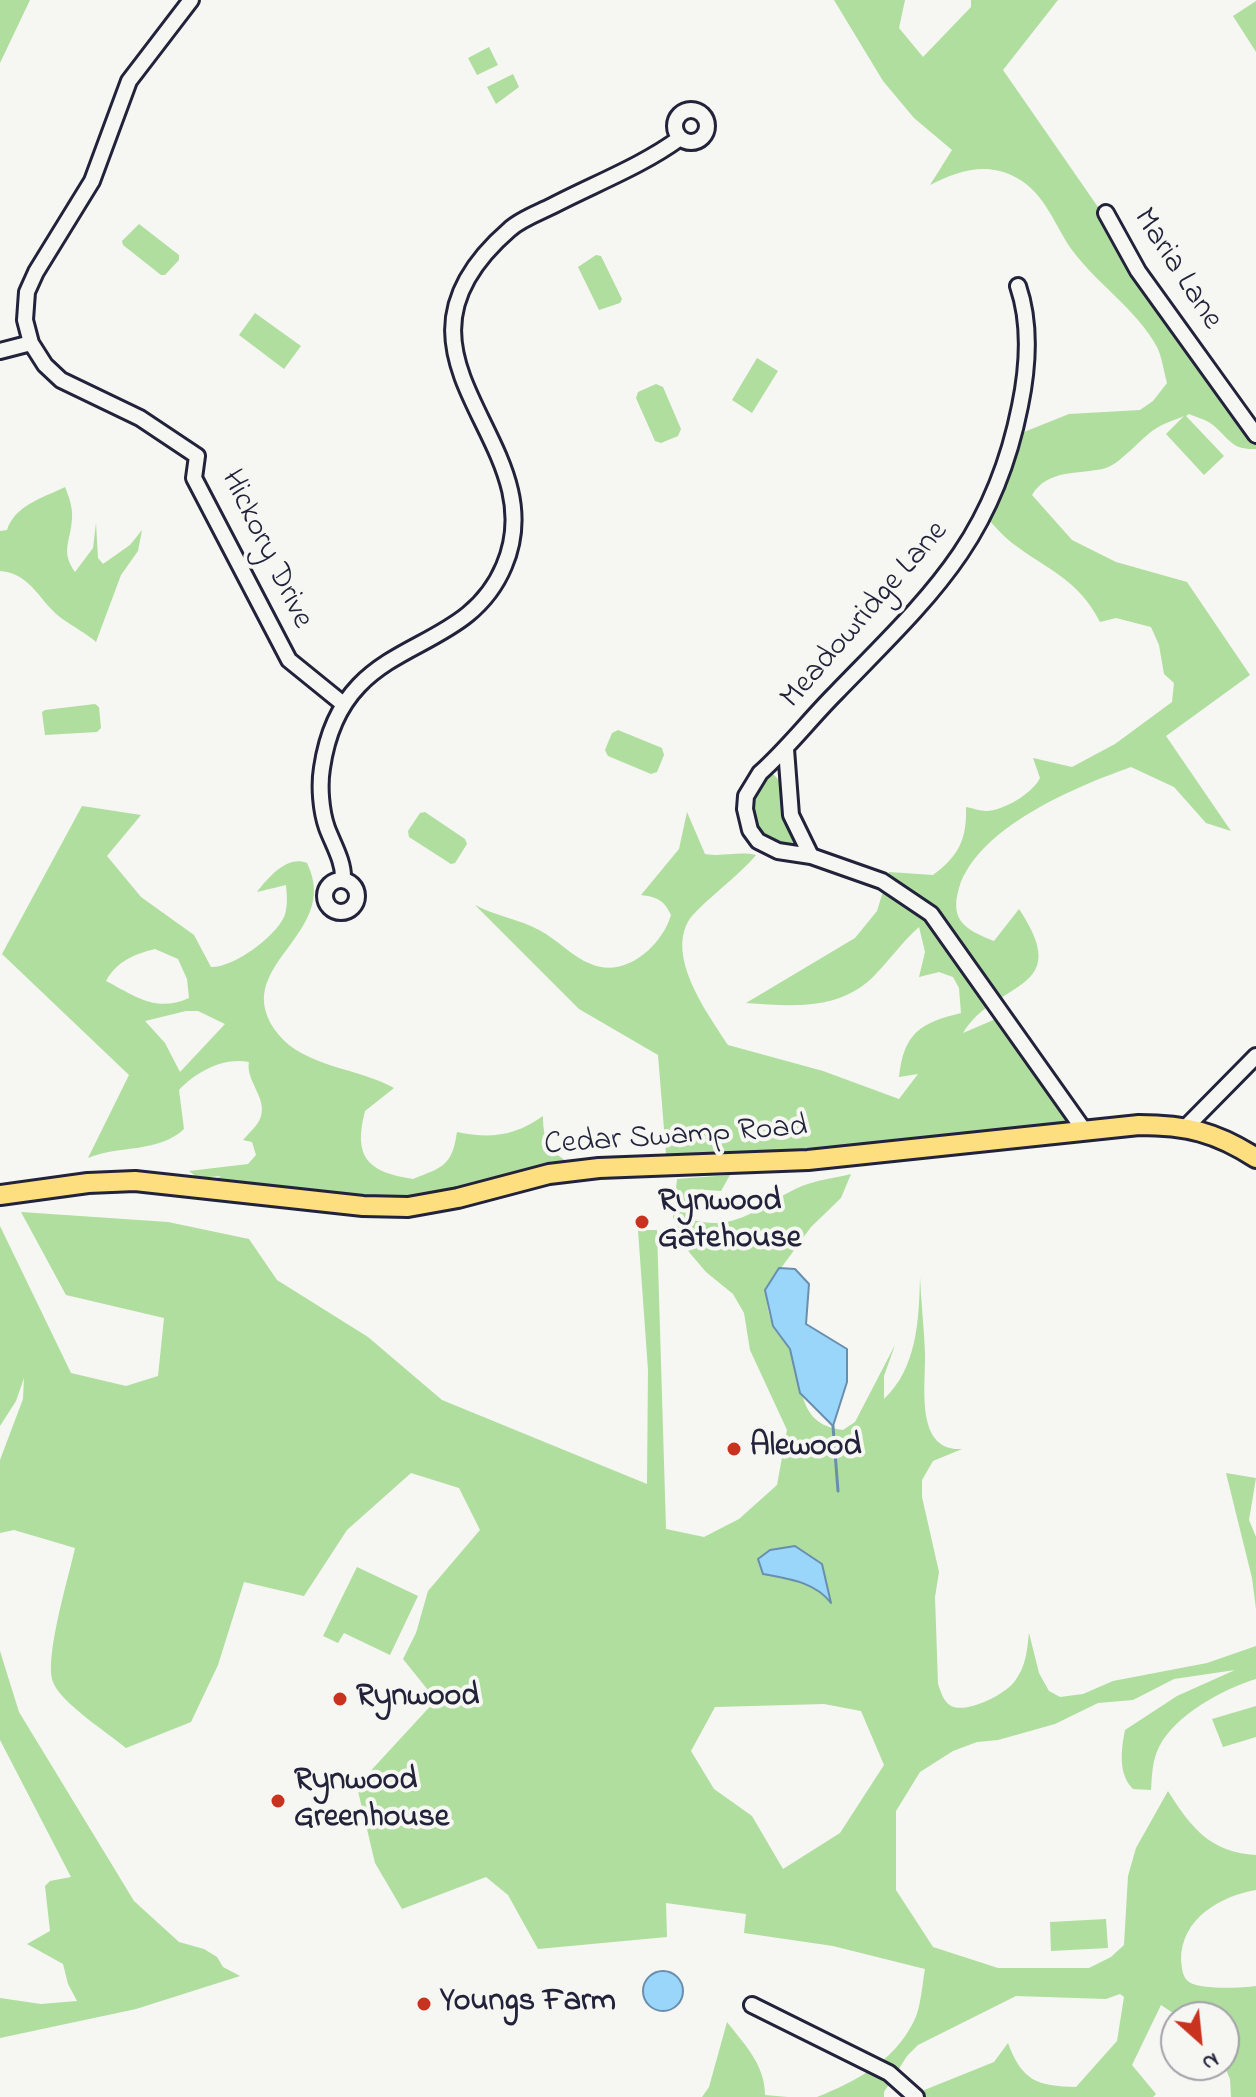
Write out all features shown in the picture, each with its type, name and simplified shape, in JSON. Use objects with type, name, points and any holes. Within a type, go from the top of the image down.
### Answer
[{"type":"main road","name":"Cedar Swamp Road","points":[[1,1191],[135,1181],[363,1206],[408,1207],[549,1174],[599,1168],[808,1160],[1139,1125],[1187,1126],[1234,1144],[1256,1158]]},
{"type":"street","points":[[0,351],[31,343],[25,320],[27,292],[36,272],[92,181],[129,81],[191,0]]},
{"type":"street","points":[[343,879],[325,821],[321,784],[326,748],[342,703],[385,662],[474,611],[494,588],[511,549],[515,510],[512,487],[460,375],[454,351],[455,315],[472,266],[512,227],[680,138]]},
{"type":"street","name":"Maria Lane","points":[[1106,213],[1138,271],[1256,435]]},
{"type":"street","name":"Meadowridge Lane","points":[[1018,286],[1026,316],[1023,392],[1014,436],[989,507],[948,574],[750,785],[745,817],[758,841],[770,848],[811,856],[882,881],[931,914],[1084,1130]]},
{"type":"street","name":"Hickory Drive","points":[[31,343],[45,365],[61,380],[140,418],[197,456],[194,478],[289,660],[342,703]]},
{"type":"street","name":"Meadowridge Lane","points":[[786,749],[791,815],[811,856]]},
{"type":"street","points":[[1187,1126],[1256,1056]]},
{"type":"street","points":[[752,2005],[889,2073],[916,2097]]},
{"type":"green space","points":[[0,0],[30,0],[0,63]]},
{"type":"green space","points":[[834,0],[905,0],[899,28],[923,57],[971,7],[971,0],[1058,0],[1003,70],[1256,435],[1256,449],[1236,446],[1211,423],[1189,414],[1186,416],[1224,456],[1204,475],[1166,434],[1184,416],[1155,429],[1112,465],[1056,476],[1039,486],[1032,495],[1072,540],[1116,562],[1187,582],[1250,675],[1166,736],[1231,831],[1206,823],[1174,787],[1131,767],[1057,798],[1007,828],[986,846],[970,866],[959,888],[956,909],[962,923],[994,941],[1019,909],[1034,936],[1039,956],[1035,971],[977,1016],[963,1033],[1005,1015],[1084,1130],[667,1166],[658,1055],[579,1009],[475,905],[539,930],[591,964],[617,967],[629,963],[651,948],[671,915],[659,900],[641,895],[679,849],[687,812],[705,854],[756,855],[694,913],[683,935],[686,968],[692,985],[728,1045],[823,1071],[899,1099],[918,1074],[899,1077],[910,1040],[925,1026],[961,1013],[959,988],[953,977],[939,972],[919,977],[925,952],[919,927],[872,978],[844,996],[813,1004],[746,1003],[855,938],[877,911],[889,872],[933,875],[942,868],[960,846],[966,807],[993,810],[1009,805],[1024,795],[1040,778],[1033,758],[1072,767],[1115,744],[1172,702],[1174,683],[1164,674],[1159,645],[1151,627],[1116,618],[1100,622],[1072,585],[1012,543],[985,516],[1014,436],[1069,414],[1140,410],[1153,401],[1167,383],[1157,347],[1138,321],[1072,250],[1042,201],[1027,184],[1006,173],[983,169],[962,172],[930,185],[952,150],[914,118],[883,81]]},
{"type":"green space","points":[[1256,1],[1256,52],[1233,16]]},
{"type":"green space","points":[[489,47],[498,65],[477,75],[468,58]]},
{"type":"green space","points":[[513,74],[519,87],[496,104],[487,87]]},
{"type":"green space","points":[[139,224],[179,255],[179,260],[165,275],[123,245],[122,241]]},
{"type":"green space","points":[[596,255],[601,256],[622,299],[620,303],[599,310],[578,267]]},
{"type":"green space","points":[[255,313],[301,346],[284,369],[239,335]]},
{"type":"green space","points":[[757,358],[778,371],[752,413],[732,400]]},
{"type":"green space","points":[[656,384],[663,387],[681,429],[678,436],[661,443],[655,441],[636,398],[638,392]]},
{"type":"green space","points":[[65,487],[72,514],[67,552],[75,572],[93,548],[96,523],[98,558],[103,564],[130,545],[142,530],[138,551],[121,575],[96,642],[56,613],[20,577],[0,571],[0,531],[7,530],[23,508]]},
{"type":"green space","points":[[95,704],[99,707],[101,728],[97,732],[45,735],[42,712],[45,710]]},
{"type":"green space","points":[[618,730],[662,748],[664,755],[657,772],[651,774],[608,756],[605,750],[612,733]]},
{"type":"green space","points":[[771,772],[781,782],[797,847],[781,850],[752,828],[751,790]]},
{"type":"green space","points":[[82,806],[141,815],[107,856],[141,897],[194,935],[211,967],[241,957],[272,933],[285,913],[286,885],[257,892],[285,865],[300,861],[307,863],[314,889],[310,911],[273,969],[265,989],[266,1010],[278,1034],[302,1054],[394,1088],[365,1111],[361,1140],[367,1160],[384,1172],[413,1179],[449,1159],[457,1132],[502,1134],[522,1128],[543,1116],[548,1143],[568,1162],[420,1200],[369,1202],[211,1181],[221,1176],[198,1178],[189,1171],[248,1164],[256,1155],[252,1142],[243,1140],[260,1119],[262,1104],[250,1076],[249,1062],[239,1061],[211,1067],[179,1090],[184,1129],[174,1137],[88,1158],[129,1075],[2,954]],"holes":[[[155,949],[178,959],[187,979],[189,998],[166,1004],[146,1001],[106,981],[126,960]],[[198,1011],[225,1024],[180,1072],[165,1043],[145,1021]]]},
{"type":"green space","points":[[425,812],[465,839],[467,844],[455,863],[451,864],[409,837],[408,831],[420,813]]},
{"type":"green space","points":[[851,1174],[841,1198],[811,1227],[765,1290],[770,1319],[794,1361],[808,1410],[827,1426],[843,1430],[855,1422],[895,1345],[884,1376],[884,1399],[903,1373],[910,1358],[917,1326],[920,1277],[925,1353],[924,1398],[929,1428],[936,1440],[947,1447],[962,1449],[933,1461],[922,1480],[922,1497],[939,1572],[935,1597],[938,1684],[946,1702],[958,1708],[976,1705],[1010,1686],[1024,1664],[1029,1633],[1039,1673],[1049,1691],[1060,1697],[1083,1694],[1113,1681],[1207,1663],[1256,1646],[1256,1679],[1229,1689],[1201,1705],[1166,1735],[1155,1758],[1151,1790],[1133,1789],[1128,1783],[1122,1754],[1125,1730],[1177,1696],[1235,1670],[1174,1679],[1133,1700],[1098,1703],[1055,1724],[998,1740],[977,1742],[953,1751],[920,1772],[896,1811],[896,1890],[933,1947],[998,1968],[1089,1968],[1111,1957],[1124,1945],[1128,1876],[1136,1848],[1168,1791],[1193,1826],[1214,1843],[1240,1853],[1256,1855],[1256,1890],[1230,1898],[1205,1912],[1188,1932],[1181,1960],[1185,1978],[1194,1985],[1221,1988],[1256,1986],[1256,2097],[1231,2097],[1230,2081],[1240,2081],[1240,2001],[1160,2001],[1160,2007],[1132,2065],[1156,2094],[1153,2097],[907,2097],[994,2062],[1008,2043],[1019,2066],[1033,2079],[1051,2085],[1076,2087],[1117,2041],[1124,1997],[1120,1994],[1106,1999],[1016,1996],[918,2045],[907,2056],[884,2092],[884,2097],[817,2097],[872,2069],[895,2049],[916,2017],[925,1969],[833,1946],[744,1933],[746,1914],[666,1903],[667,1937],[538,1949],[508,1895],[486,1877],[402,1909],[375,1863],[358,1791],[365,1777],[436,1700],[403,1659],[416,1633],[428,1591],[480,1530],[459,1488],[411,1473],[347,1530],[304,1596],[244,1582],[218,1665],[191,1722],[126,1748],[74,1708],[53,1682],[54,1636],[75,1548],[14,1530],[0,1533],[0,1460],[23,1399],[24,1378],[16,1401],[0,1426],[0,1226],[71,1373],[126,1386],[158,1376],[164,1318],[66,1295],[21,1212],[168,1222],[249,1239],[277,1280],[368,1337],[442,1400],[647,1484],[648,1370],[638,1230],[657,1230],[666,1529],[704,1537],[739,1519],[777,1485],[787,1430],[750,1350],[744,1313],[733,1294],[706,1272],[689,1252],[673,1218],[677,1179],[730,1175],[721,1191],[691,1189],[690,1219],[706,1223],[735,1220],[802,1186]],"holes":[[[824,1704],[861,1711],[884,1765],[840,1833],[783,1869],[752,1816],[714,1789],[691,1751],[715,1707]]]},
{"type":"green space","points":[[1226,1473],[1256,1478],[1249,1520],[1256,1537],[1256,1609],[1252,1578]]},
{"type":"green space","points":[[357,1567],[418,1596],[390,1655],[344,1633],[338,1643],[323,1636]]},
{"type":"green space","points":[[0,1651],[19,1712],[134,1901],[179,1942],[204,1949],[217,1957],[223,1967],[240,1976],[136,2009],[0,2038],[0,1998],[41,2004],[77,2001],[68,1984],[63,1964],[27,1944],[50,1931],[45,1886],[50,1881],[71,1877],[0,1740]]},
{"type":"green space","points":[[1256,1706],[1256,1737],[1223,1747],[1212,1719]]},
{"type":"green space","points":[[1106,1919],[1108,1948],[1051,1951],[1050,1922]]},
{"type":"green space","points":[[727,2022],[758,2065],[765,2095],[788,2097],[702,2097],[709,2087]]},
{"type":"water","points":[[779,1268],[795,1269],[809,1284],[806,1324],[847,1349],[847,1382],[833,1426],[800,1393],[790,1349],[773,1326],[765,1290]]},
{"type":"water","points":[[795,1546],[822,1564],[831,1603],[809,1586],[763,1574],[758,1559],[770,1550]]},
{"type":"water","points":[[663,1971],[677,1977],[683,1991],[677,2005],[663,2011],[649,2005],[643,1991],[649,1977]]},
{"type":"waterway","points":[[833,1426],[838,1491]]},
{"type":"place","name":"Rynwood Gatehouse","points":[[642,1222]]},
{"type":"place","name":"Alewood","points":[[734,1449]]},
{"type":"place","name":"Rynwood","points":[[340,1699]]},
{"type":"place","name":"Rynwood Greenhouse","points":[[278,1801]]},
{"type":"place","name":"Youngs Farm","points":[[424,2004]]}]
